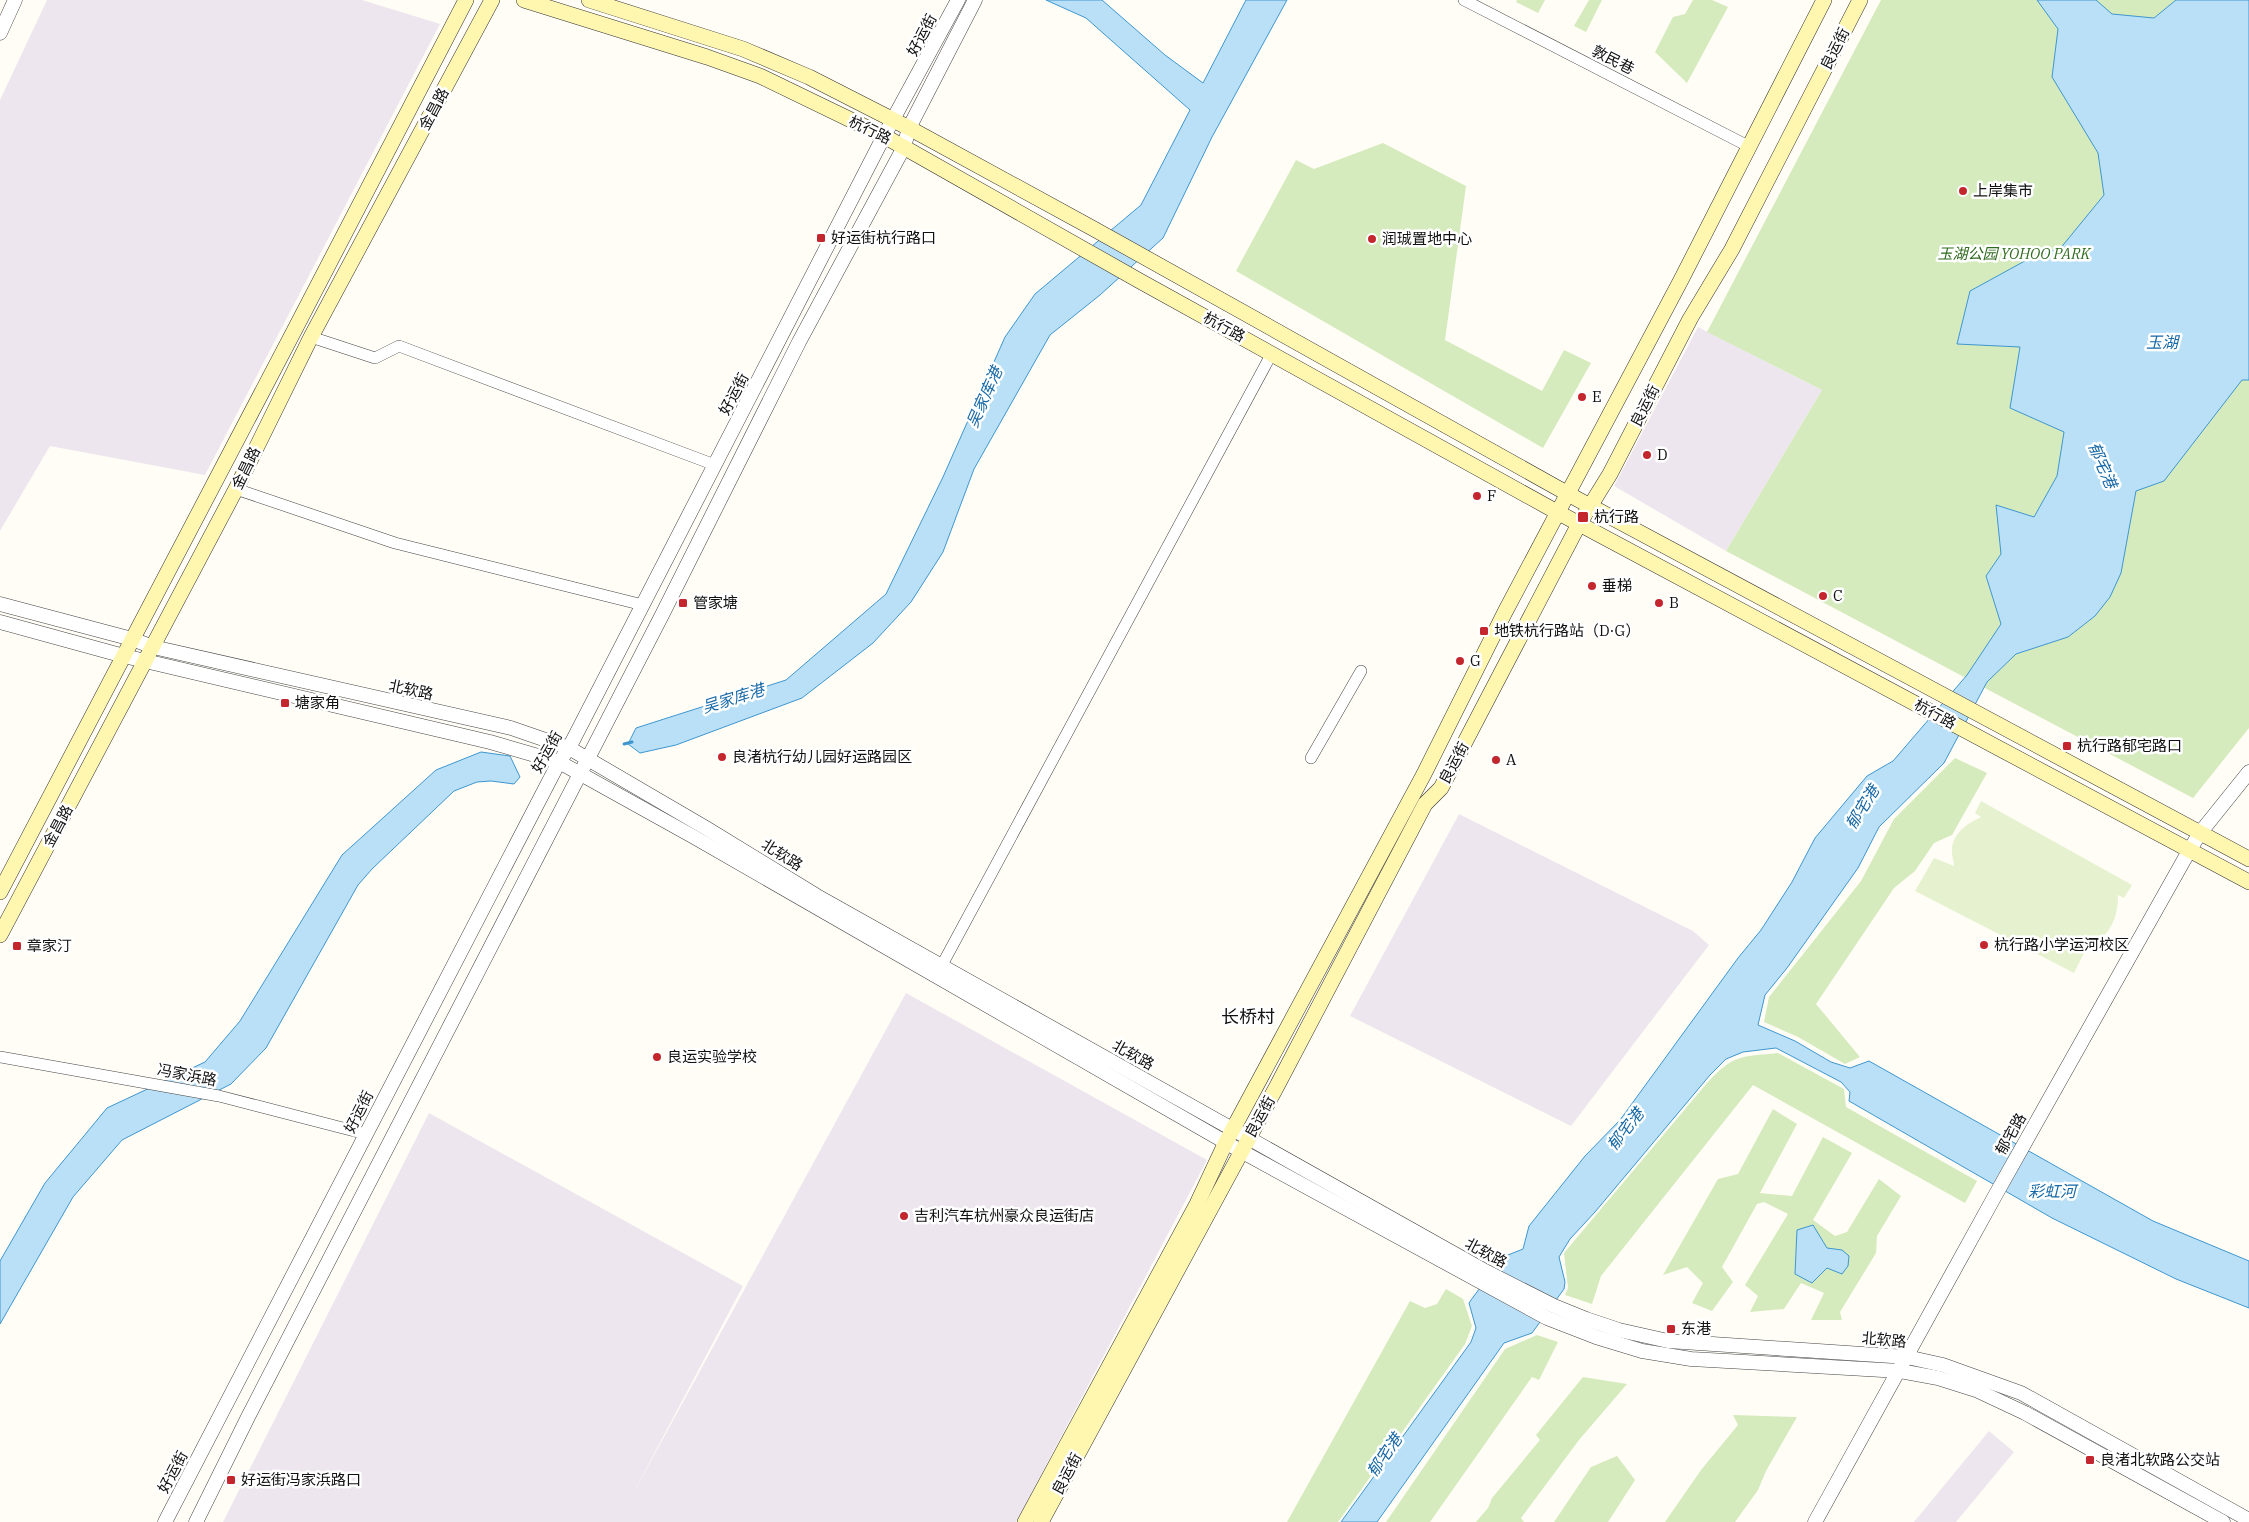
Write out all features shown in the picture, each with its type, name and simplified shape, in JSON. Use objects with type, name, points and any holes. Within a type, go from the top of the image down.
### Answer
[{"type":"main road","name":"金昌路","points":[[0,892],[298,325],[466,0]]},
{"type":"main road","name":"金昌路","points":[[0,936],[236,489],[311,336],[492,0]]},
{"type":"main road","name":"杭行路","points":[[524,0],[707,57],[760,76],[884,136],[1138,280],[1557,512],[2249,882]]},
{"type":"main road","name":"杭行路","points":[[589,0],[743,49],[809,77],[894,120],[1094,229],[1589,506],[2249,859]]},
{"type":"main road","name":"良运街","points":[[1025,1522],[1197,1204],[1230,1136],[1424,774],[1557,512],[1681,280],[1824,0]]},
{"type":"main road","name":"良运街","points":[[1041,1522],[1245,1144],[1425,804],[1441,788],[1579,524],[1610,474],[1690,319],[1732,249],[1860,0]]},
{"type":"street","points":[[0,33],[15,0]]},
{"type":"street","name":"好运街","points":[[166,1522],[559,762],[569,748],[644,605],[884,136],[958,0]]},
{"type":"street","name":"好运街","points":[[196,1522],[580,774],[799,342],[904,147],[909,128],[975,0]]},
{"type":"street","name":"敦民巷","points":[[1464,0],[1748,146]]},
{"type":"street","points":[[311,336],[375,358],[399,346],[715,465]]},
{"type":"street","points":[[942,965],[1272,353]]},
{"type":"street","points":[[236,489],[396,543],[644,605]]},
{"type":"street","name":"北软路","points":[[0,604],[132,638],[149,654],[490,742],[559,762],[1484,1278],[1547,1318],[1596,1337],[1642,1351],[1691,1359],[1900,1371],[1938,1378],[1966,1387],[2025,1413],[2223,1522]]},
{"type":"street","name":"北软路","points":[[0,622],[124,656],[149,654],[511,728],[569,748],[706,828],[817,896],[942,965],[1230,1136]]},
{"type":"street","points":[[1311,758],[1361,671]]},
{"type":"street","name":"郁宅路","points":[[1815,1522],[1996,1194],[2189,851],[2200,833],[2249,772]]},
{"type":"street","name":"冯家浜路","points":[[0,1057],[219,1096],[366,1134]]},
{"type":"street","name":"北软路","points":[[1484,1278],[1619,1330],[1668,1341],[1906,1357],[1943,1365],[2021,1393],[2249,1520]]},
{"type":"shaded area","points":[[47,0],[362,0],[440,24],[205,475],[50,446],[0,531],[0,100]]},
{"type":"shaded area","points":[[1698,327],[1822,390],[1726,551],[1614,486]]},
{"type":"shaded area","points":[[1459,814],[1693,931],[1709,945],[1571,1126],[1350,1016]]},
{"type":"shaded area","points":[[906,993],[1207,1160],[1016,1522],[223,1522],[429,1113],[743,1286],[629,1501]]},
{"type":"shaded area","points":[[1989,1431],[2014,1452],[1956,1522],[1914,1522]]},
{"type":"green space","points":[[1517,0],[1545,0],[1538,13],[1516,2]]},
{"type":"green space","points":[[1589,0],[1602,0],[1586,32],[1574,26]]},
{"type":"green space","points":[[1693,0],[1712,0],[1728,7],[1687,83],[1655,52],[1673,17],[1685,14]]},
{"type":"green space","name":"玉湖公园 YOHOO PARK","points":[[1881,0],[2249,0],[2249,728],[2193,798],[1726,551],[1822,390],[1707,332]]},
{"type":"green space","points":[[1383,143],[1466,186],[1445,340],[1542,391],[1564,350],[1591,363],[1543,448],[1236,271],[1296,160],[1314,169]]},
{"type":"green space","points":[[1955,758],[1987,773],[1952,835],[1934,843],[1915,871],[1894,888],[1816,1004],[1860,1057],[1845,1064],[1798,1037],[1764,1022],[1769,997],[1861,881],[1894,819]]},
{"type":"green space","points":[[1981,801],[2132,885],[2124,898],[2118,895],[2114,921],[2104,936],[2099,941],[2085,941],[2087,947],[2074,973],[1915,891],[1934,858],[1954,866],[1952,851],[1955,838],[1966,826],[1981,817],[1975,813]]},
{"type":"green space","points":[[1778,1053],[1844,1089],[1846,1107],[1977,1181],[1965,1203],[1753,1085],[1601,1276],[1592,1304],[1565,1295],[1568,1288],[1564,1253],[1707,1083],[1724,1067],[1738,1059]]},
{"type":"green space","points":[[1773,1109],[1797,1124],[1760,1193],[1792,1196],[1823,1137],[1852,1153],[1813,1220],[1835,1236],[1847,1232],[1879,1179],[1901,1196],[1877,1236],[1876,1253],[1840,1312],[1842,1320],[1811,1320],[1824,1293],[1801,1283],[1784,1309],[1750,1312],[1758,1296],[1745,1285],[1788,1214],[1764,1202],[1757,1204],[1722,1267],[1733,1282],[1712,1311],[1692,1303],[1703,1283],[1687,1267],[1663,1275],[1718,1179],[1738,1174]]},
{"type":"green space","points":[[1446,1289],[1463,1299],[1472,1326],[1465,1344],[1338,1522],[1287,1522],[1410,1301],[1425,1308],[1437,1304]]},
{"type":"green space","points":[[1537,1335],[1558,1342],[1539,1380],[1532,1377],[1430,1522],[1386,1522],[1505,1349]]},
{"type":"green space","points":[[1583,1377],[1627,1384],[1579,1440],[1521,1518],[1524,1522],[1476,1522],[1488,1508],[1492,1498],[1540,1440],[1536,1435]]},
{"type":"green space","points":[[1733,1415],[1797,1417],[1766,1471],[1758,1490],[1735,1522],[1665,1522],[1701,1470],[1738,1425]]},
{"type":"green space","points":[[1617,1456],[1635,1480],[1608,1522],[1554,1522],[1591,1467]]},
{"type":"water","points":[[1046,0],[1102,0],[1165,55],[1203,83],[1246,0],[1287,0],[1212,137],[1163,238],[1100,295],[1050,335],[974,469],[943,552],[911,602],[873,643],[802,698],[676,745],[640,753],[628,744],[636,728],[786,680],[886,594],[943,477],[1005,337],[1035,294],[1141,205],[1190,110],[1086,18]]},
{"type":"water","points":[[2037,0],[2096,0],[2112,14],[2154,18],[2176,0],[2249,0],[2249,380],[2242,380],[2164,481],[2136,491],[2121,573],[2110,597],[2095,616],[2068,637],[2016,654],[1987,682],[1944,763],[1879,827],[1858,868],[1787,968],[1765,995],[1758,1025],[1795,1041],[1831,1062],[1850,1068],[1869,1061],[2153,1221],[2249,1261],[2249,1308],[2176,1279],[2052,1218],[1849,1101],[1850,1092],[1841,1082],[1776,1048],[1743,1052],[1726,1059],[1710,1075],[1570,1239],[1559,1257],[1565,1282],[1564,1289],[1532,1333],[1504,1343],[1377,1522],[1341,1522],[1471,1342],[1476,1328],[1469,1303],[1471,1300],[1503,1257],[1523,1249],[1529,1226],[1585,1156],[1620,1120],[1738,958],[1761,930],[1792,882],[1815,838],[1867,776],[1893,761],[1967,675],[2001,624],[1986,576],[2001,554],[1996,505],[2034,517],[2057,476],[2064,432],[2010,408],[2020,347],[1957,344],[1970,291],[2043,251],[2059,250],[2104,195],[2098,153],[2052,77],[2058,29]]},
{"type":"water","points":[[481,752],[510,756],[520,777],[514,784],[491,781],[477,782],[454,791],[372,869],[358,885],[266,1048],[231,1084],[122,1140],[73,1197],[0,1324],[0,1261],[45,1183],[107,1108],[205,1062],[240,1021],[342,855],[436,770]]},
{"type":"water","points":[[1813,1225],[1827,1248],[1842,1250],[1849,1256],[1848,1266],[1842,1274],[1827,1268],[1812,1283],[1795,1274],[1797,1230]]},
{"type":"waterway","name":"吴家库港","points":[[624,744],[632,742]]},
{"type":"place","name":"上岸集市","points":[[1963,191]]},
{"type":"place","name":"好运街杭行路口","points":[[821,238]]},
{"type":"place","name":"润珹置地中心","points":[[1372,239]]},
{"type":"place","name":"E","points":[[1582,397]]},
{"type":"place","name":"D","points":[[1647,455]]},
{"type":"place","name":"F","points":[[1477,496]]},
{"type":"place","name":"杭行路","points":[[1583,517]]},
{"type":"place","name":"垂梯","points":[[1592,586]]},
{"type":"place","name":"C","points":[[1823,596]]},
{"type":"place","name":"管家塘","points":[[683,603]]},
{"type":"place","name":"B","points":[[1659,603]]},
{"type":"place","name":"地铁杭行路站（D·G）","points":[[1484,631]]},
{"type":"place","name":"G","points":[[1460,661]]},
{"type":"place","name":"塘家角","points":[[285,703]]},
{"type":"place","name":"杭行路郁宅路口","points":[[2067,746]]},
{"type":"place","name":"良渚杭行幼儿园好运路园区","points":[[722,757]]},
{"type":"place","name":"A","points":[[1496,760]]},
{"type":"place","name":"杭行路小学运河校区","points":[[1984,945]]},
{"type":"place","name":"章家汀","points":[[17,946]]},
{"type":"place","name":"良运实验学校","points":[[657,1057]]},
{"type":"place","name":"吉利汽车杭州豪众良运街店","points":[[904,1216]]},
{"type":"place","name":"东港","points":[[1671,1329]]},
{"type":"place","name":"良渚北软路公交站","points":[[2090,1460]]},
{"type":"place","name":"好运街冯家浜路口","points":[[231,1480]]},
{"type":"district","name":"长桥村","points":[[1248,1017]]},
{"type":"water label","name":"玉湖","points":[[2162,342]]},
{"type":"water label","name":"郁宅港","points":[[2103,465]]},
{"type":"water label","name":"郁宅港","points":[[1862,807]]},
{"type":"water label","name":"郁宅港","points":[[1625,1129]]},
{"type":"water label","name":"彩虹河","points":[[2052,1191]]},
{"type":"water label","name":"郁宅港","points":[[1384,1455]]}]
